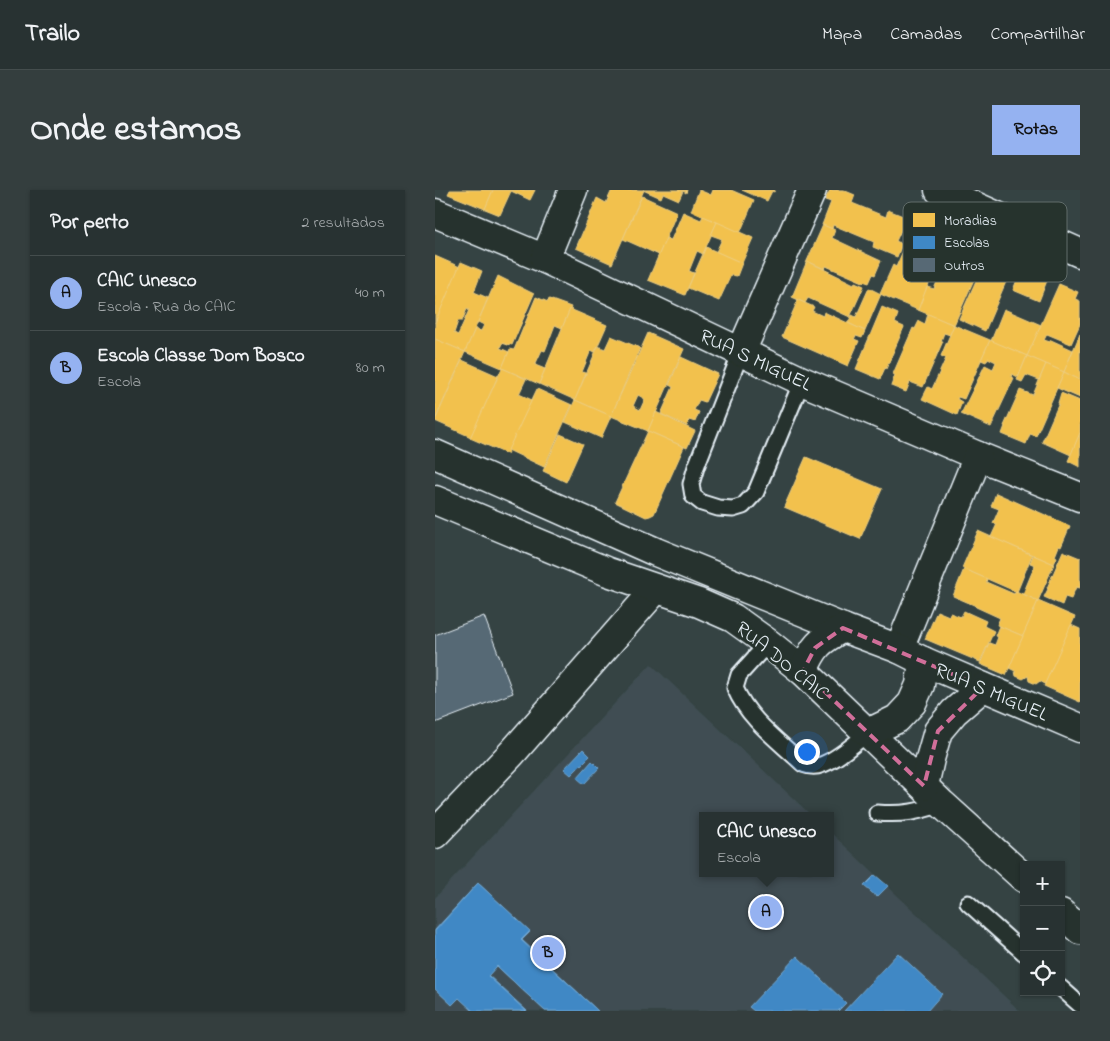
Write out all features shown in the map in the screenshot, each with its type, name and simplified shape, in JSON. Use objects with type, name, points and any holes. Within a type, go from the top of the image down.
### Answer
[{"type":"street","points":[[545,259],[573,190]]},
{"type":"street","points":[[741,352],[812,190]]},
{"type":"street","points":[[939,190],[966,202]]},
{"type":"street","name":"RUA S MIGUEL","points":[[435,213],[545,259],[801,381],[1080,497]]},
{"type":"street","points":[[1067,247],[1080,253]]},
{"type":"street","name":"RUA S MIGUEL","points":[[435,454],[656,552],[911,655],[1080,728]]},
{"type":"street","points":[[868,733],[897,719],[912,703],[920,685],[911,655],[978,456]]},
{"type":"street","name":"RUA DO CAIC","points":[[435,500],[608,572],[699,603],[733,618],[803,671],[933,795],[1020,874]]},
{"type":"street","points":[[435,834],[512,753],[656,589]]},
{"type":"street","points":[[803,671],[810,654],[815,648],[825,639],[843,628]]},
{"type":"street","points":[[933,795],[930,759],[938,731],[953,712],[983,687]]},
{"type":"lane","points":[[741,352],[691,484],[693,496],[702,504],[733,509],[743,506],[756,492],[801,381]]},
{"type":"lane","points":[[767,643],[739,675],[735,688],[740,700],[752,717],[803,764],[812,767],[824,764],[868,733]]},
{"type":"lane","points":[[877,812],[896,814],[917,812],[933,795]]},
{"type":"lane","points":[[968,903],[1022,951]]},
{"type":"lane","points":[[1065,992],[1080,1005]]},
{"type":"highlighted area","points":[[843,628],[983,687],[938,731],[924,786],[803,671],[815,648]]},
{"type":"shaded area","points":[[651,664],[808,812],[699,812],[699,877],[834,877],[834,836],[1020,1011],[438,1011],[435,1008],[435,898]]},
{"type":"building: Moradias","points":[[450,190],[493,190],[485,209],[448,194]]},
{"type":"building: Moradias","points":[[493,190],[535,190],[530,200],[511,191],[500,215],[485,209]]},
{"type":"building: Moradias","points":[[612,190],[644,190],[612,264],[576,248],[597,198],[606,203]]},
{"type":"building: Moradias","points":[[643,190],[687,190],[686,193],[683,191],[679,200],[663,193],[661,198]]},
{"type":"building: Moradias","points":[[699,190],[711,195],[713,190],[731,190],[754,200],[740,233],[691,211]]},
{"type":"building: Moradias","points":[[742,190],[775,190],[774,192],[772,191],[767,201]]},
{"type":"building: Moradias","points":[[830,190],[843,190],[855,195],[852,203],[886,217],[888,210],[903,216],[903,226],[896,241],[902,244],[897,257],[873,247],[874,242],[833,225],[832,229],[822,225],[831,202],[825,200]]},
{"type":"building: Moradias","points":[[642,196],[677,212],[659,255],[623,239]]},
{"type":"building: Moradias","points":[[683,212],[701,220],[703,216],[717,222],[703,254],[697,251],[689,271],[694,273],[685,295],[648,280],[666,238],[671,240]]},
{"type":"building: Moradias","points":[[717,222],[753,238],[742,263],[716,252],[722,239],[711,235]]},
{"type":"building: Moradias","points":[[823,225],[835,230],[832,238],[881,261],[869,283],[826,266],[825,269],[807,261]]},
{"type":"building: Moradias","points":[[706,247],[742,263],[737,276],[731,275],[719,301],[688,288]]},
{"type":"building: Moradias","points":[[903,251],[903,282],[930,282],[918,310],[880,294],[893,265],[896,267]]},
{"type":"building: Moradias","points":[[435,256],[460,267],[435,323]]},
{"type":"building: Moradias","points":[[807,261],[854,284],[855,282],[864,286],[850,317],[808,298],[805,303],[792,297]]},
{"type":"building: Moradias","points":[[461,262],[482,271],[474,292],[488,298],[465,352],[435,339],[435,323]],"holes":[[[467,309],[469,310],[458,335],[454,333],[458,321],[462,321]]]},
{"type":"building: Moradias","points":[[498,276],[534,294],[512,345],[502,343],[500,348],[509,352],[502,368],[465,352],[475,329],[481,331],[484,325],[478,322]]},
{"type":"building: Moradias","points":[[937,282],[973,282],[954,325],[918,310],[927,287],[934,289]]},
{"type":"building: Moradias","points":[[975,282],[1006,282],[985,331],[959,319]]},
{"type":"building: Moradias","points":[[1016,282],[1046,282],[1039,301],[1013,290]]},
{"type":"building: Moradias","points":[[1059,284],[1078,292],[1075,299],[1080,301],[1080,324],[1071,344],[1047,334],[1044,340],[1050,342],[1051,340],[1073,350],[1064,372],[1027,356]]},
{"type":"building: Moradias","points":[[869,288],[881,294],[865,331],[848,323],[852,315],[856,317]]},
{"type":"building: Moradias","points":[[536,297],[548,302],[549,299],[571,307],[562,328],[555,325],[545,351],[542,350],[535,365],[545,369],[539,384],[502,368],[510,349],[514,350]]},
{"type":"building: Moradias","points":[[798,300],[814,307],[812,311],[823,316],[824,312],[865,331],[862,338],[856,336],[854,339],[859,341],[848,366],[782,337]]},
{"type":"building: Moradias","points":[[882,307],[898,314],[895,323],[904,327],[880,379],[856,369]]},
{"type":"building: Moradias","points":[[570,309],[607,325],[595,352],[591,350],[582,372],[586,373],[575,400],[539,384]]},
{"type":"building: Moradias","points":[[1004,309],[1041,325],[1027,356],[991,341]]},
{"type":"building: Moradias","points":[[928,314],[954,325],[950,335],[944,333],[941,341],[943,341],[923,387],[910,382],[906,392],[891,386],[895,375],[893,374],[913,328],[915,329],[919,321],[925,324]]},
{"type":"building: Moradias","points":[[954,325],[990,340],[964,399],[958,397],[957,399],[962,402],[957,415],[922,399],[928,387],[932,389],[946,358],[941,356]]},
{"type":"building: Moradias","points":[[648,333],[684,349],[648,431],[611,416]],"holes":[[[638,395],[645,399],[640,410],[633,406]]]},
{"type":"building: Moradias","points":[[1080,334],[1080,380],[1064,372]]},
{"type":"building: Moradias","points":[[611,336],[640,348],[611,416],[575,400],[598,346],[605,349]]},
{"type":"building: Moradias","points":[[435,339],[465,352],[435,420]]},
{"type":"building: Moradias","points":[[990,340],[1027,356],[1018,377],[1012,374],[1011,377],[1014,378],[991,427],[961,414],[985,365],[993,369],[996,362],[988,358],[986,362],[981,360]]},
{"type":"building: Moradias","points":[[1027,356],[1046,364],[1039,380],[1026,375],[1022,382],[1017,380]]},
{"type":"building: Moradias","points":[[681,357],[718,374],[705,402],[699,400],[694,410],[699,412],[695,422],[689,420],[687,426],[661,414],[673,387],[669,385]]},
{"type":"building: Moradias","points":[[462,360],[498,376],[471,437],[435,421]]},
{"type":"building: Moradias","points":[[1046,364],[1064,372],[1036,436],[1030,434],[1026,444],[1002,434],[1020,390],[1033,395]]},
{"type":"building: Moradias","points":[[502,368],[526,379],[519,394],[532,400],[507,454],[470,438]]},
{"type":"building: Moradias","points":[[1064,372],[1080,380],[1080,398],[1057,388]]},
{"type":"building: Moradias","points":[[537,389],[572,405],[544,467],[508,450]]},
{"type":"building: Moradias","points":[[1061,393],[1080,401],[1080,433],[1071,455],[1042,442],[1059,403]]},
{"type":"building: Moradias","points":[[575,400],[611,416],[601,438],[565,422]]},
{"type":"building: Moradias","points":[[656,412],[695,431],[687,448],[648,431]]},
{"type":"building: Moradias","points":[[648,431],[684,447],[654,514],[646,517],[615,502]]},
{"type":"building: Moradias","points":[[1080,433],[1080,467],[1068,461]]},
{"type":"building: Moradias","points":[[560,434],[583,444],[566,482],[543,471]]},
{"type":"building: Moradias","points":[[806,457],[882,489],[860,539],[784,507]]},
{"type":"building: Moradias","points":[[996,493],[1070,526],[1061,547],[1059,546],[1054,564],[991,537],[997,524],[993,523],[999,509],[991,506]]},
{"type":"building: Moradias","points":[[978,531],[1032,555],[1017,592],[962,568]]},
{"type":"building: Moradias","points":[[1063,551],[1080,558],[1080,588],[1076,587],[1071,599],[1065,597],[1062,605],[1044,597]]},
{"type":"building: Moradias","points":[[1033,555],[1054,564],[1038,601],[1023,594],[1035,565],[1030,563]]},
{"type":"building: Moradias","points":[[964,569],[987,579],[986,582],[1014,594],[1016,591],[1038,601],[1023,636],[997,625],[1000,618],[953,596]]},
{"type":"building: Moradias","points":[[1038,601],[1075,617],[1045,684],[1040,681],[1036,684],[1029,681],[1028,676],[1023,679],[1016,676],[1015,671],[1009,668]]},
{"type":"building: Moradias","points":[[937,611],[949,616],[950,613],[961,617],[964,611],[986,621],[984,626],[994,631],[980,662],[925,639]]},
{"type":"building: Moradias","points":[[1071,625],[1080,629],[1080,702],[1044,686]]},
{"type":"building: Moradias","points":[[999,626],[1023,636],[1006,675],[980,664],[989,643],[995,645],[998,637],[995,636]]},
{"type":"building: Escolas","points":[[583,749],[590,756],[571,775],[564,769]]},
{"type":"building: Escolas","points":[[592,761],[599,768],[584,784],[577,778]]},
{"type":"building: Escolas","points":[[875,875],[888,886],[877,897],[864,886]]},
{"type":"building: Escolas","points":[[478,883],[530,932],[522,940],[598,1011],[545,1011],[497,966],[488,975],[527,1011],[474,1011],[460,997],[452,1004],[435,988],[435,930]]},
{"type":"building: Escolas","points":[[478,883],[530,931],[521,940],[598,1011],[545,1011],[497,966],[488,976],[526,1011],[473,1011],[459,998],[452,1005],[435,989],[435,931]]},
{"type":"building: Escolas","points":[[898,953],[942,994],[927,1011],[844,1011]]},
{"type":"building: Escolas","points":[[797,956],[846,1003],[838,1011],[754,1011],[749,1007]]},
{"type":"building: Outros","points":[[484,616],[513,693],[435,723],[435,635]]},
{"type":"place","name":"CAIC Unesco","points":[[766,912]]},
{"type":"place","name":"Escola Classe Dom Bosco","points":[[548,953]]}]
